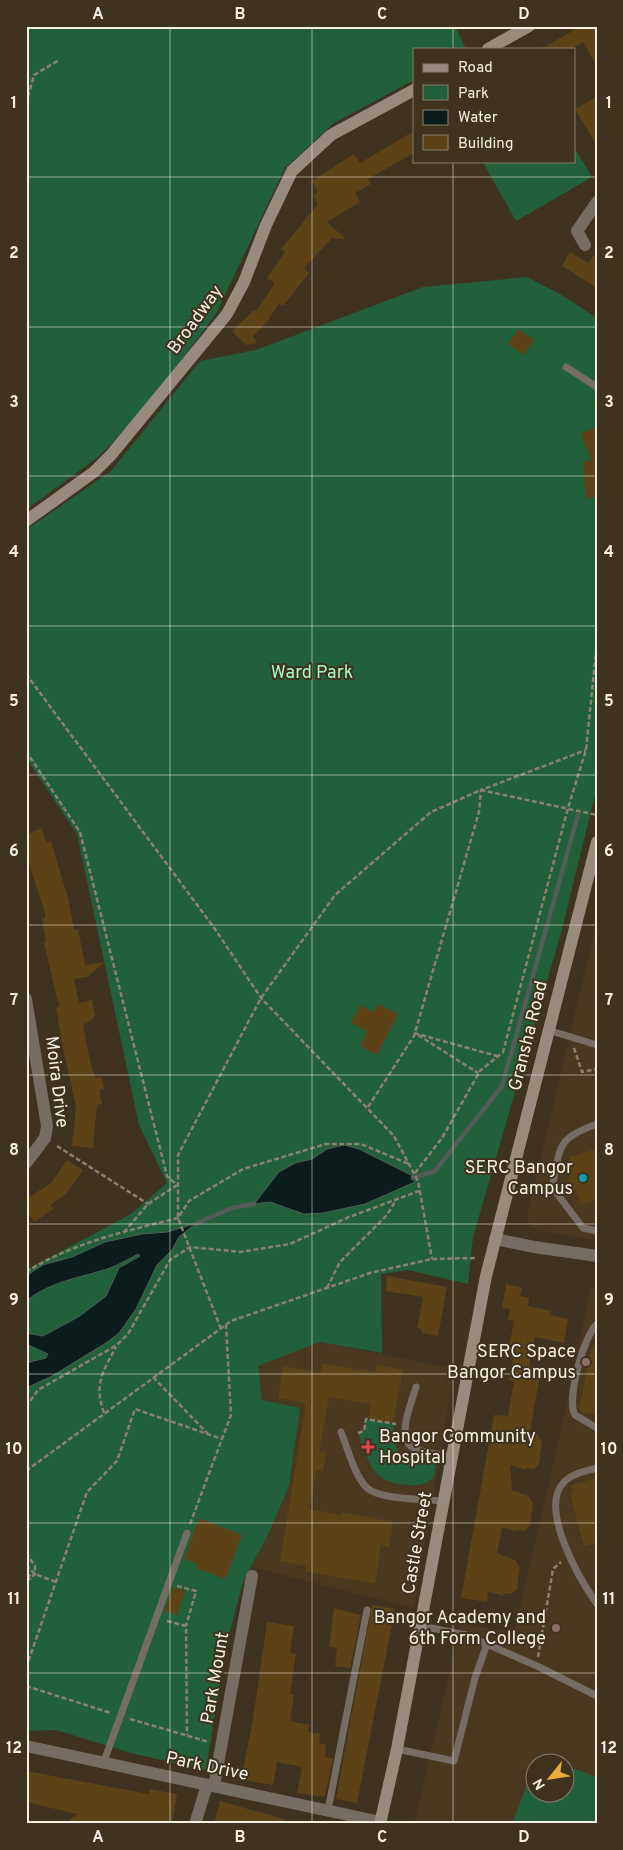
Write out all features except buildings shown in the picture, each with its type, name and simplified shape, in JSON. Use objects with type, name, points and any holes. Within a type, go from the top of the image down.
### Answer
[{"type":"street","points":[[492,48],[506,44],[529,26]]},
{"type":"street","name":"Broadway","points":[[26,521],[94,472],[111,455],[227,314],[244,282],[282,189],[299,163],[331,135],[413,91]]},
{"type":"street","points":[[585,245],[577,231],[597,202]]},
{"type":"street","name":"Gransha Road","points":[[495,1239],[597,842]]},
{"type":"street","name":"Moira Drive","points":[[26,999],[45,1111],[45,1138],[26,1163]]},
{"type":"street","points":[[495,1239],[597,1256]]},
{"type":"street","name":"Castle Street","points":[[381,1823],[398,1749],[443,1501],[495,1239]]},
{"type":"street","name":"Park Mount","points":[[195,1824],[210,1786],[252,1576]]},
{"type":"street","name":"Park Drive","points":[[26,1746],[381,1823]]},
{"type":"lane","points":[[566,367],[597,387]]},
{"type":"lane","points":[[548,1030],[597,1044]]},
{"type":"lane","points":[[597,1124],[568,1137],[560,1148],[552,1186],[583,1228],[597,1231]]},
{"type":"lane","points":[[597,1324],[584,1344],[571,1401],[575,1414],[597,1428]]},
{"type":"lane","points":[[416,1387],[406,1424],[407,1440],[412,1447],[452,1456]]},
{"type":"lane","points":[[340,1432],[359,1476],[368,1488],[379,1494],[443,1501]]},
{"type":"lane","points":[[597,1468],[578,1472],[564,1481],[556,1496],[555,1508],[568,1555],[581,1581],[597,1604]]},
{"type":"lane","points":[[103,1764],[187,1533]]},
{"type":"lane","points":[[328,1810],[367,1610]]},
{"type":"lane","points":[[421,1626],[466,1635],[537,1666],[597,1696]]},
{"type":"lane","points":[[398,1749],[454,1761],[475,1678],[487,1644]]},
{"type":"path","points":[[26,104],[34,75],[59,60]]},
{"type":"path","points":[[415,1173],[442,1138],[478,1073],[504,1052],[568,808],[586,750],[597,642]]},
{"type":"path","points":[[26,674],[203,913],[261,998],[394,1136],[411,1164],[418,1181],[432,1259]]},
{"type":"path","points":[[221,1329],[178,1218],[178,1155],[261,998],[335,895],[431,812],[481,790],[586,750]]},
{"type":"path","points":[[26,752],[80,832],[167,1176],[177,1185]]},
{"type":"path","points":[[481,790],[597,815]]},
{"type":"path","points":[[368,1107],[414,1033],[479,812],[481,790]]},
{"type":"path","points":[[414,1033],[498,1056]]},
{"type":"path","points":[[414,1033],[478,1073]]},
{"type":"path","points":[[576,1039],[574,1049],[582,1072],[597,1069]]},
{"type":"path","points":[[45,1138],[148,1204]]},
{"type":"path","points":[[26,1272],[46,1260],[124,1232],[178,1218],[189,1202],[243,1169],[326,1144],[361,1144],[411,1164]]},
{"type":"path","points":[[124,1232],[148,1204],[177,1185]]},
{"type":"path","points":[[26,1407],[38,1390],[117,1345],[128,1334],[170,1260],[190,1247],[240,1252],[290,1244],[349,1217],[420,1191]]},
{"type":"path","points":[[327,1288],[340,1262],[387,1216],[396,1199]]},
{"type":"path","points":[[26,1471],[226,1325],[370,1273],[432,1259],[491,1257]]},
{"type":"path","points":[[187,1533],[231,1415],[226,1325]]},
{"type":"path","points":[[104,1413],[98,1395],[100,1378],[117,1345]]},
{"type":"path","points":[[153,1377],[208,1434]]},
{"type":"path","points":[[26,1668],[87,1492],[118,1461],[135,1409],[222,1439]]},
{"type":"path","points":[[358,1433],[364,1431],[366,1420],[406,1424]]},
{"type":"path","points":[[26,1553],[35,1566],[35,1574],[26,1582]]},
{"type":"path","points":[[537,1666],[553,1569],[568,1555]]},
{"type":"path","points":[[26,1565],[35,1574],[56,1582]]},
{"type":"path","points":[[26,1576],[35,1574]]},
{"type":"path","points":[[168,1583],[196,1591],[186,1626],[187,1735]]},
{"type":"path","points":[[156,1618],[186,1626]]},
{"type":"shaded area","points":[[597,920],[597,1240],[537,1230],[529,1225],[527,1216]]},
{"type":"shaded area","name":"Bangor Academy and 6th Form College","points":[[597,1287],[597,1824],[414,1824],[461,1624],[514,1632],[560,1435],[590,1289]]},
{"type":"shaded area","name":"Bangor Community Hospital","points":[[320,1342],[455,1369],[414,1608],[251,1567],[266,1539],[300,1409],[262,1400],[258,1366]]},
{"type":"green space","points":[[26,26],[455,26],[466,48],[413,48],[413,81],[334,123],[285,168],[216,314],[138,417],[98,457],[26,510]]},
{"type":"green space","points":[[576,150],[592,177],[516,221],[483,162],[576,162]]},
{"type":"green space","name":"Ward Park","points":[[527,277],[560,294],[597,318],[597,787],[561,933],[473,1237],[468,1284],[408,1270],[381,1274],[382,1353],[320,1342],[258,1366],[262,1400],[300,1408],[289,1486],[266,1539],[244,1579],[226,1646],[206,1770],[131,1753],[56,1730],[26,1731],[26,1270],[131,1214],[167,1183],[139,1125],[77,834],[26,758],[26,530],[111,471],[200,361],[256,350],[423,287]]},
{"type":"green space","points":[[366,1419],[394,1424],[394,1441],[402,1455],[413,1460],[430,1459],[436,1464],[434,1477],[428,1482],[412,1485],[395,1483],[379,1476],[370,1463],[358,1433],[364,1431]]},
{"type":"green space","points":[[576,1770],[597,1777],[597,1824],[512,1824],[526,1787],[526,1802],[576,1802]]},
{"type":"water","points":[[344,1145],[359,1149],[411,1175],[415,1182],[365,1204],[323,1213],[304,1214],[270,1202],[254,1204],[279,1172],[295,1163],[312,1159],[327,1149]]},
{"type":"water","points":[[195,1224],[179,1237],[172,1250],[157,1265],[136,1309],[119,1333],[52,1376],[26,1388],[26,1363],[46,1358],[48,1354],[26,1344],[26,1333],[43,1336],[80,1316],[106,1296],[119,1268],[140,1256],[138,1254],[110,1268],[56,1284],[26,1301],[26,1276],[43,1265],[72,1257],[105,1242],[142,1234],[167,1232]]},
{"type":"waterway","points":[[413,1178],[435,1171],[502,1086],[578,815]]},
{"type":"waterway","points":[[195,1224],[232,1208],[254,1204]]},
{"type":"place","name":"SERC Bangor Campus","points":[[583,1178]]},
{"type":"place","name":"SERC Space Bangor Campus","points":[[586,1362]]},
{"type":"place","name":"Bangor Community Hospital","points":[[368,1447]]},
{"type":"place","name":"Bangor Academy and 6th Form College","points":[[556,1628]]}]
